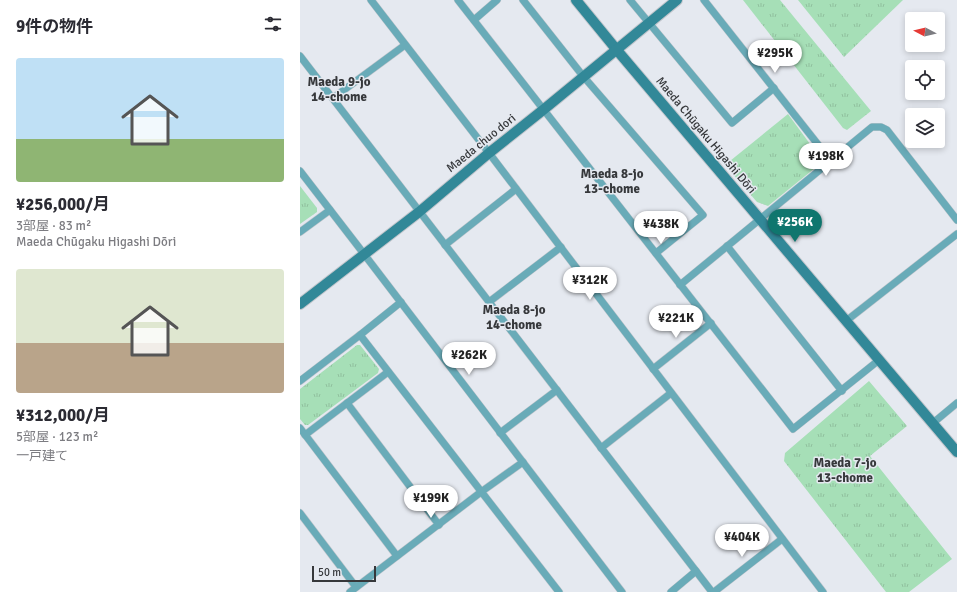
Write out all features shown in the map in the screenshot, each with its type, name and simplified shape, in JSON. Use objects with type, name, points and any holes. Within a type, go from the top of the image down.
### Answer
[{"type":"street","points":[[371,0],[489,152],[823,592]]},
{"type":"street","points":[[458,0],[794,429],[879,360]]},
{"type":"street","points":[[474,20],[497,0]]},
{"type":"street","points":[[523,0],[583,76],[703,215],[656,253]]},
{"type":"street","name":"Maeda Chūgaku Higashi Dōri","points":[[576,0],[957,452]]},
{"type":"street","points":[[630,0],[732,123],[774,88]]},
{"type":"street","name":"Maeda chuo dori","points":[[300,304],[419,212],[489,152],[543,110],[676,0]]},
{"type":"street","points":[[704,0],[832,160]]},
{"type":"street","points":[[332,98],[405,45]]},
{"type":"street","points":[[300,56],[713,592],[782,539]]},
{"type":"street","points":[[680,285],[872,127],[880,127],[887,130],[957,220]]},
{"type":"street","points":[[300,171],[622,592]]},
{"type":"street","points":[[445,245],[516,189]]},
{"type":"street","points":[[300,232],[330,210]]},
{"type":"street","points":[[846,321],[957,234]]},
{"type":"street","points":[[727,246],[842,390]]},
{"type":"street","points":[[489,302],[561,247]]},
{"type":"street","points":[[300,381],[360,336],[401,302]]},
{"type":"street","points":[[653,369],[711,323]]},
{"type":"street","points":[[360,336],[558,592]]},
{"type":"street","points":[[305,435],[388,372]]},
{"type":"street","points":[[500,432],[557,390]]},
{"type":"street","points":[[601,448],[671,393]]},
{"type":"street","points":[[347,403],[438,525]]},
{"type":"street","points":[[933,423],[957,403]]},
{"type":"street","points":[[300,428],[398,556]]},
{"type":"street","points":[[300,513],[353,590],[481,492],[523,462]]},
{"type":"street","points":[[672,592],[696,571]]},
{"type":"green space","points":[[743,0],[780,0],[871,111],[847,130],[843,128]]},
{"type":"green space","points":[[798,0],[903,0],[844,57]]},
{"type":"green space","points":[[788,114],[821,159],[820,164],[768,206],[757,202],[725,165]]},
{"type":"green space","points":[[300,186],[317,208],[317,212],[300,224]]},
{"type":"green space","points":[[357,345],[360,345],[379,369],[378,373],[308,425],[305,425],[300,419],[300,389]]},
{"type":"green space","points":[[869,381],[907,426],[870,456],[952,559],[909,592],[886,592],[784,461],[785,453]]},
{"type":"district","name":"Maeda 9-jo 14-chome","points":[[339,88]]},
{"type":"district","name":"Maeda 8-jo 13-chome","points":[[612,180]]},
{"type":"district","name":"Maeda 8-jo 14-chome","points":[[514,316]]},
{"type":"district","name":"Maeda 7-jo 13-chome","points":[[845,470]]}]
